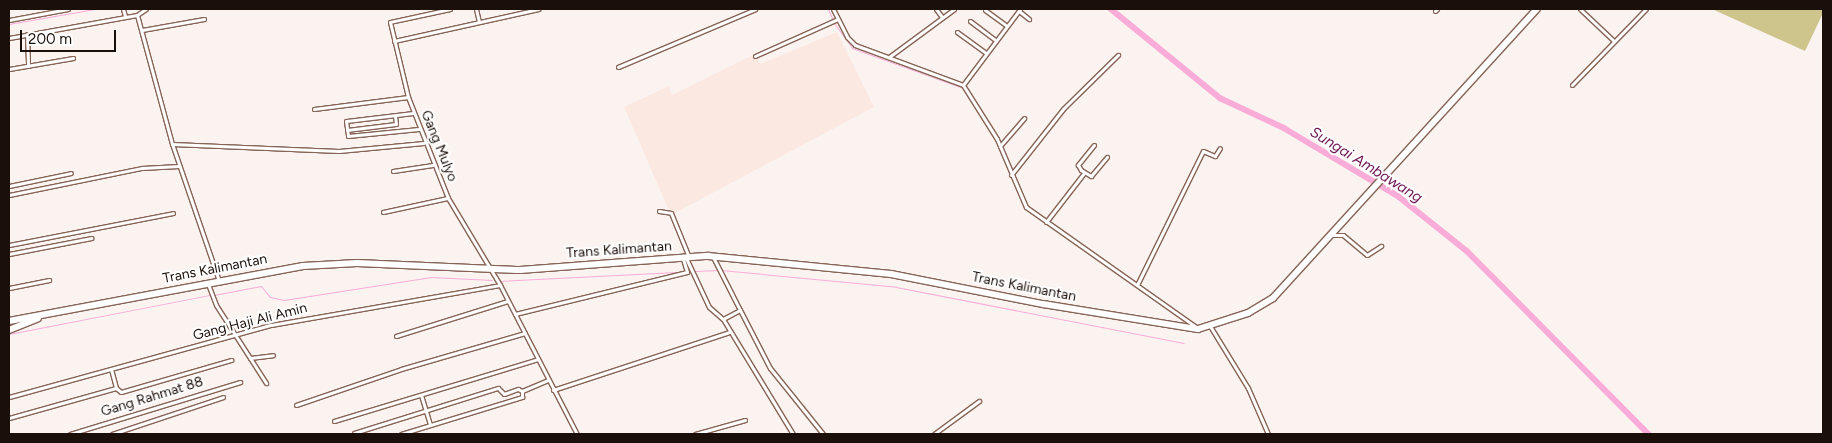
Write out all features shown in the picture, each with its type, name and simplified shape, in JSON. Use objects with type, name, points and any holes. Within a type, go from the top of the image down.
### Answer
[{"type":"highway","name":"Trans Kalimantan","points":[[9,322],[208,283],[321,264],[536,269],[713,256],[891,274],[1043,304],[1198,328],[1210,326],[1264,306],[1333,235],[1536,9]]},
{"type":"highway","name":"Trans Kalimantan","points":[[9,330],[41,316]]},
{"type":"street","points":[[9,20],[68,9]]},
{"type":"street","points":[[123,9],[125,16]]},
{"type":"street","points":[[9,38],[137,15],[146,9]]},
{"type":"street","name":"Gang Mulyo","points":[[450,9],[390,23],[408,97],[424,143],[448,198],[499,284],[577,434]]},
{"type":"street","points":[[476,9],[480,22]]},
{"type":"street","points":[[394,41],[538,9]]},
{"type":"street","points":[[618,67],[755,9]]},
{"type":"street","points":[[833,9],[835,21],[853,43],[963,85],[1000,146],[1026,207],[1198,328]]},
{"type":"street","points":[[936,9],[942,17]]},
{"type":"street","points":[[889,58],[954,9]]},
{"type":"street","points":[[1012,9],[1029,19]]},
{"type":"street","points":[[1580,9],[1614,40]]},
{"type":"street","points":[[1572,85],[1646,9]]},
{"type":"street","points":[[985,10],[1007,26]]},
{"type":"street","points":[[963,85],[1018,11]]},
{"type":"street","points":[[137,15],[172,144],[219,281]]},
{"type":"street","points":[[142,30],[204,19]]},
{"type":"street","points":[[755,56],[835,21]]},
{"type":"street","points":[[970,21],[995,40]]},
{"type":"street","points":[[956,32],[986,53]]},
{"type":"street","points":[[27,34],[28,66]]},
{"type":"street","points":[[1011,175],[1064,108],[1118,54]]},
{"type":"street","points":[[9,69],[73,58]]},
{"type":"street","points":[[314,109],[408,97]]},
{"type":"street","points":[[413,113],[346,121],[346,130],[349,137],[419,129]]},
{"type":"street","points":[[346,130],[396,124],[395,116]]},
{"type":"street","points":[[1000,146],[1024,118]]},
{"type":"street","points":[[172,144],[339,151],[424,143]]},
{"type":"street","points":[[1094,146],[1078,165],[1084,173],[1091,176],[1107,157]]},
{"type":"street","points":[[1137,285],[1203,151],[1215,156],[1220,148]]},
{"type":"street","points":[[393,171],[433,165]]},
{"type":"street","points":[[9,195],[142,168],[179,166]]},
{"type":"street","points":[[9,186],[71,173]]},
{"type":"street","points":[[1046,222],[1084,173]]},
{"type":"street","points":[[383,212],[448,198]]},
{"type":"street","points":[[659,211],[671,213],[686,258],[688,270],[709,307],[723,319],[729,332],[793,434]]},
{"type":"street","points":[[9,244],[173,213]]},
{"type":"street","points":[[1333,235],[1343,234],[1369,255],[1381,246]]},
{"type":"street","points":[[9,254],[91,238]]},
{"type":"street","points":[[713,256],[770,368],[823,434]]},
{"type":"street","points":[[515,314],[688,270]]},
{"type":"street","points":[[9,288],[49,280]]},
{"type":"street","points":[[208,283],[211,295],[266,384]]},
{"type":"street","name":"Gang Haji Ali Amin","points":[[9,396],[285,322],[499,284]]},
{"type":"street","points":[[396,336],[508,301]]},
{"type":"street","points":[[723,319],[740,310]]},
{"type":"street","points":[[1210,326],[1248,388],[1268,434]]},
{"type":"street","points":[[553,390],[729,332]]},
{"type":"street","points":[[296,405],[401,369],[525,333]]},
{"type":"street","points":[[250,358],[273,355]]},
{"type":"street","points":[[334,421],[538,359]]},
{"type":"street","points":[[111,369],[116,388],[120,392],[231,360]]},
{"type":"street","points":[[354,433],[498,388],[504,394],[518,389],[522,391],[548,380]]},
{"type":"street","name":"Gang Rahmat 88","points":[[70,434],[240,382]]},
{"type":"street","points":[[9,418],[116,388]]},
{"type":"street","points":[[401,434],[522,397],[522,391]]},
{"type":"street","points":[[421,395],[430,425]]},
{"type":"street","points":[[112,434],[223,397]]},
{"type":"street","points":[[934,434],[979,400]]},
{"type":"street","points":[[695,434],[745,420]]},
{"type":"shaded area","points":[[1712,9],[1823,9],[1823,13],[1805,51]]},
{"type":"shaded area","points":[[837,32],[874,107],[671,215],[624,107],[669,86],[672,95],[755,54],[761,64]]},
{"type":"waterway","points":[[9,24],[95,9]]},
{"type":"waterway","points":[[828,9],[833,20]]},
{"type":"waterway","name":"Sungai Ambawang","points":[[1111,9],[1220,98],[1284,128],[1398,196],[1467,251],[1649,434]]},
{"type":"waterway","points":[[834,23],[852,48],[960,87]]},
{"type":"waterway","points":[[499,281],[717,270]]},
{"type":"waterway","points":[[721,270],[896,287],[1184,343]]},
{"type":"waterway","points":[[214,295],[261,286],[270,297],[284,300],[431,277],[492,280]]},
{"type":"waterway","points":[[9,334],[210,295]]}]
